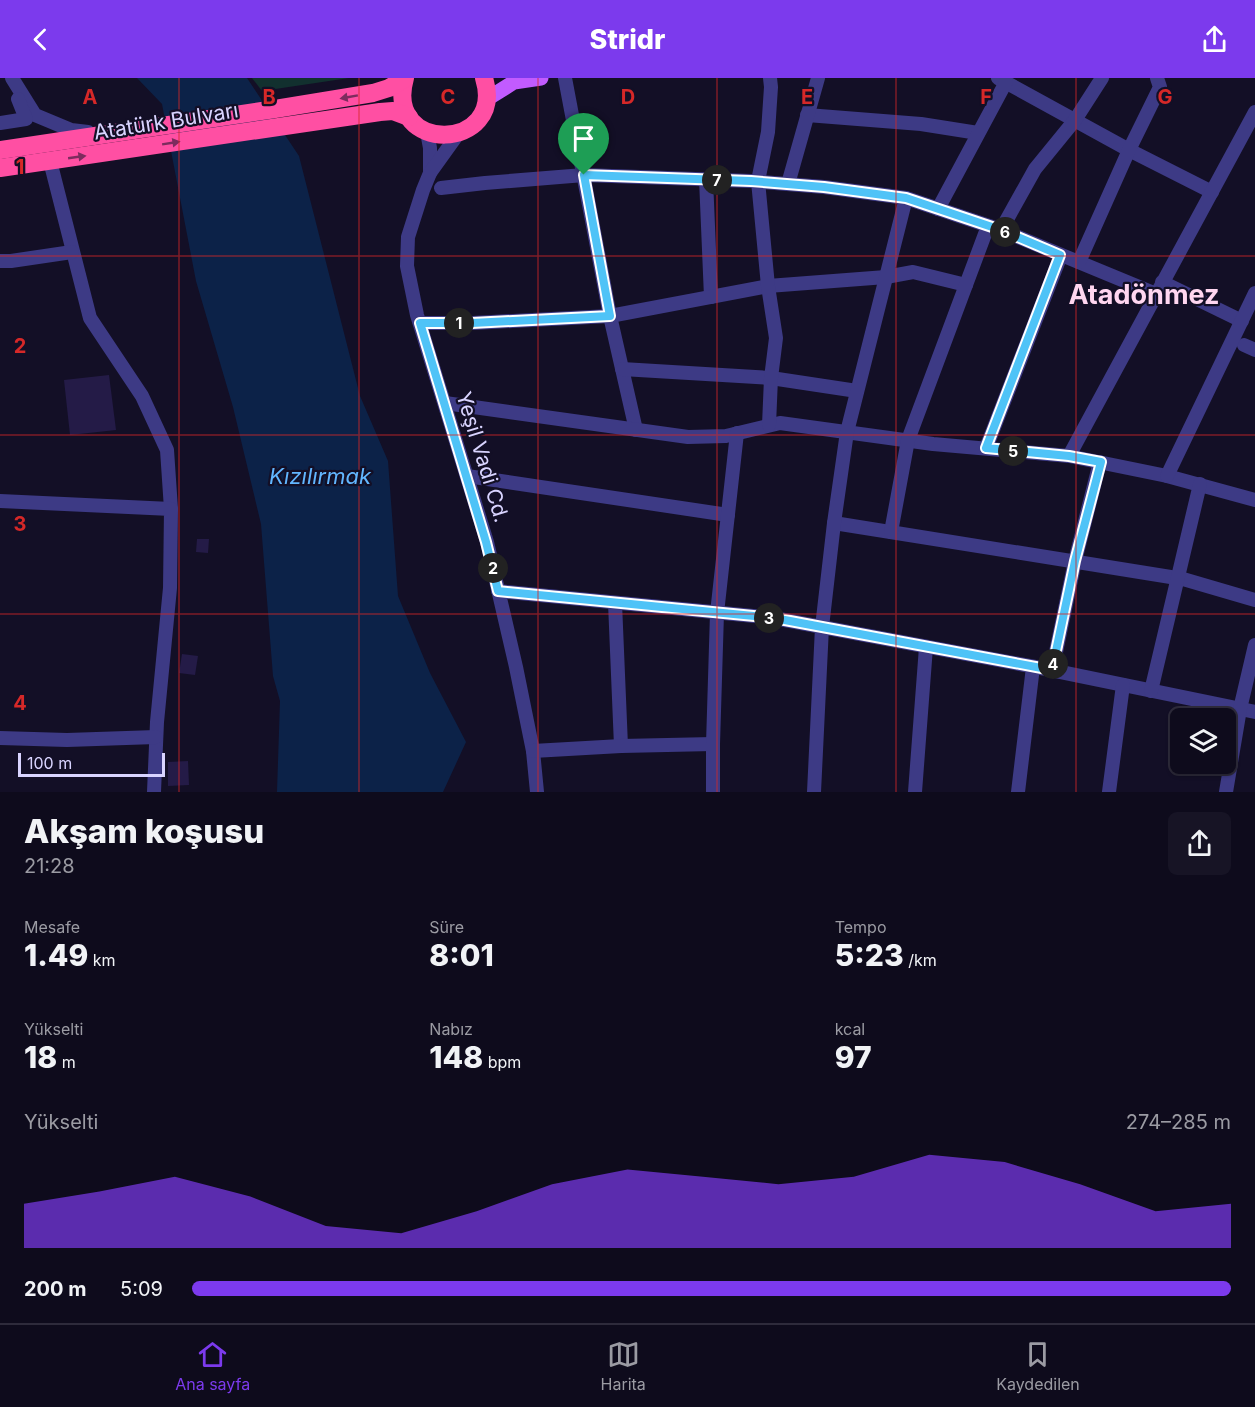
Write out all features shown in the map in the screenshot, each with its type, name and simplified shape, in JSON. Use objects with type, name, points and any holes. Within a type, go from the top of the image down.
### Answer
[{"type":"highway","name":"Atatürk Bulvarı","points":[[278,118],[389,88],[404,78]]},
{"type":"highway","name":"Atatürk Bulvarı","points":[[404,78],[403,102],[409,117],[427,132]]},
{"type":"highway","points":[[427,132],[442,136],[458,134],[477,120],[487,99],[484,78]]},
{"type":"highway","name":"Atatürk Bulvarı","points":[[0,150],[111,143],[278,118],[393,111],[409,117]]},
{"type":"highway","name":"Atatürk Bulvarı","points":[[0,168],[50,161],[111,143]]},
{"type":"main road","points":[[487,99],[514,82],[541,78]]},
{"type":"street","points":[[0,123],[26,119],[10,78]]},
{"type":"street","points":[[10,78],[35,115],[111,143]]},
{"type":"street","points":[[565,78],[610,316],[636,430]]},
{"type":"street","points":[[769,425],[771,378],[777,338],[768,286],[759,182],[768,132],[770,78]]},
{"type":"street","points":[[788,184],[818,78]]},
{"type":"street","points":[[891,532],[908,440],[966,285],[995,228],[1035,169],[1075,120],[1102,78]]},
{"type":"street","points":[[1079,262],[1160,87],[1157,78]]},
{"type":"street","points":[[938,209],[978,133],[1002,80],[1129,150],[1212,192]]},
{"type":"street","points":[[1069,456],[1255,112]]},
{"type":"street","points":[[807,115],[921,124],[978,133]]},
{"type":"street","points":[[427,132],[430,172]]},
{"type":"street","points":[[430,172],[458,134]]},
{"type":"street","points":[[50,161],[90,318],[142,396],[166,450],[171,509],[170,588],[156,738],[154,792]]},
{"type":"street","name":"Yeşil Vadi Cd.","points":[[430,172],[408,237],[407,266],[420,323],[486,542],[533,751],[537,792]]},
{"type":"street","points":[[441,189],[584,175],[788,184],[906,198],[995,228],[1079,262],[1159,288],[1242,321]]},
{"type":"street","points":[[706,179],[711,297]]},
{"type":"street","points":[[814,792],[822,627],[847,432],[906,198]]},
{"type":"street","points":[[0,261],[72,252]]},
{"type":"street","points":[[986,448],[1060,255]]},
{"type":"street","points":[[420,323],[472,323],[610,316],[768,286],[886,277],[913,272],[966,285]]},
{"type":"street","points":[[1167,476],[1255,293]]},
{"type":"street","points":[[622,369],[771,378],[857,391]]},
{"type":"street","points":[[445,403],[688,437],[726,436],[780,423],[908,440],[1069,456],[1167,476],[1255,500]]},
{"type":"street","points":[[713,792],[717,613],[737,433]]},
{"type":"street","points":[[1052,670],[1075,561],[1101,462]]},
{"type":"street","points":[[466,476],[728,515]]},
{"type":"street","points":[[1151,691],[1200,484]]},
{"type":"street","points":[[0,501],[171,509]]},
{"type":"street","points":[[834,523],[1177,578],[1255,600]]},
{"type":"street","points":[[498,591],[774,618],[1052,670],[1255,712]]},
{"type":"street","points":[[615,603],[621,746]]},
{"type":"street","points":[[1226,792],[1240,709],[1255,645]]},
{"type":"street","points":[[915,792],[926,647]]},
{"type":"street","points":[[1018,792],[1033,667]]},
{"type":"street","points":[[1109,792],[1123,685]]},
{"type":"street","points":[[0,738],[67,740],[156,738]]},
{"type":"street","points":[[533,751],[713,744]]},
{"type":"green space","points":[[252,78],[349,78],[262,91]]},
{"type":"water","name":"Kızılırmak","points":[[137,78],[247,78],[299,156],[360,396],[388,461],[398,596],[430,673],[466,742],[443,792],[277,792],[280,701],[273,676],[261,524],[233,407],[196,281],[162,104]]},
{"type":"building","points":[[109,375],[116,430],[70,435],[64,380]]},
{"type":"building","points":[[197,539],[209,539],[208,553],[196,552]]},
{"type":"building","points":[[182,654],[198,656],[195,675],[179,673]]},
{"type":"building","points":[[188,761],[189,785],[168,786],[168,762]]},
{"type":"district","name":"Atadönmez","points":[[1144,294]]},
{"type":"route","points":[[584,175],[751,181],[824,187],[906,198],[1001,230],[1060,255],[986,448],[1069,456],[1101,462],[1075,561],[1052,670],[774,618],[498,591],[486,542],[420,323],[472,323],[610,316],[584,175]]}]
